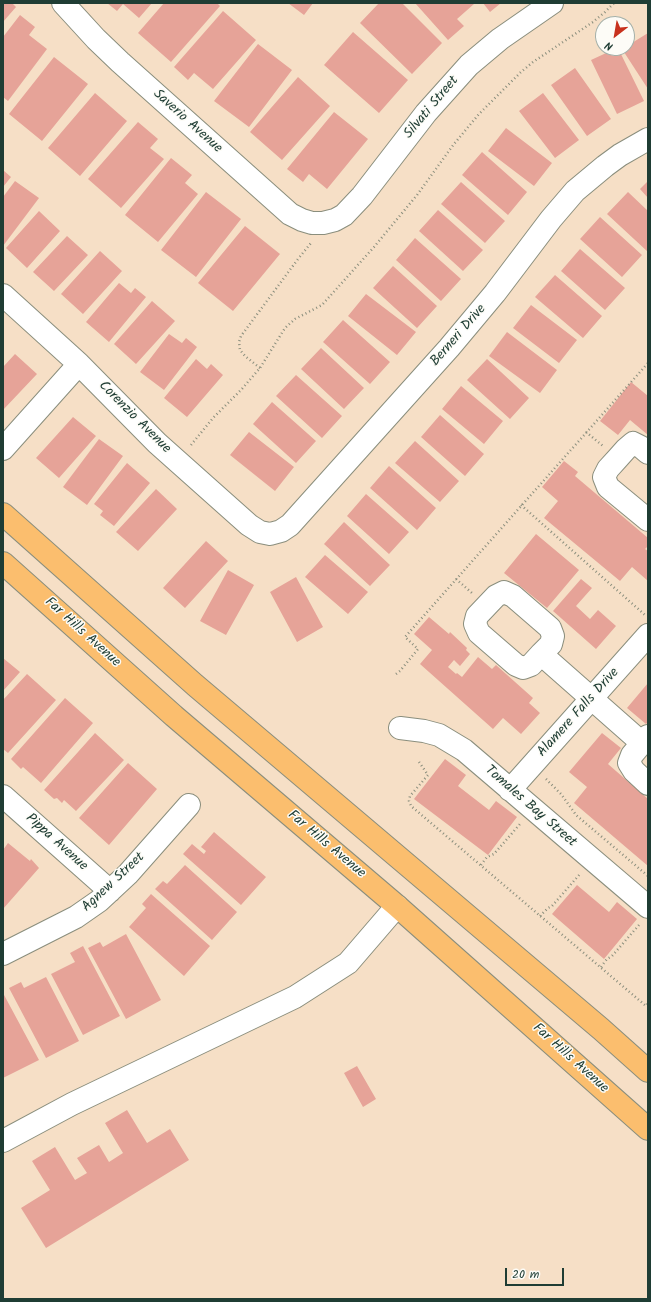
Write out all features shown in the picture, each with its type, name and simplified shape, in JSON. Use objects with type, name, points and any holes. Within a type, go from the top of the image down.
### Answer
[{"type":"main road","points":[[3,514],[195,684],[601,1029],[648,1071]]},
{"type":"main road","name":"Far Hills Avenue","points":[[3,564],[180,720],[397,906],[648,1130]]},
{"type":"street","name":"Saverio Avenue","points":[[63,3],[120,62],[290,214],[312,223],[323,223]]},
{"type":"street","name":"Silvati Street","points":[[323,223],[335,220],[344,215],[354,206],[426,113],[469,65],[500,39],[552,3]]},
{"type":"street","name":"Berneri Drive","points":[[270,534],[281,532],[290,525],[444,354],[495,293],[551,219],[575,191],[610,162],[648,139]]},
{"type":"street","name":"Corenzio Avenue","points":[[3,295],[79,364],[178,462],[249,525],[260,532],[270,534]]},
{"type":"street","points":[[3,449],[79,364]]},
{"type":"street","points":[[648,453],[641,447],[633,444],[613,463],[604,478],[608,487],[648,520]]},
{"type":"street","name":"Alamere Falls Drive","points":[[510,790],[591,698],[647,626]]},
{"type":"street","points":[[541,654],[591,698],[645,740],[632,755],[629,763],[634,771],[648,784]]},
{"type":"street","name":"Tomales Bay Street","points":[[400,728],[424,731],[439,735],[464,750],[510,790],[645,914]]},
{"type":"street","name":"Pippa Avenue","points":[[3,796],[110,891]]},
{"type":"street","name":"Agnew Street","points":[[3,954],[87,910],[128,874],[189,805]]},
{"type":"street","points":[[3,1141],[72,1104],[295,997],[348,962],[397,906]]},
{"type":"path","points":[[190,447],[213,418],[246,385],[260,368],[285,328],[295,319],[322,305],[374,247],[417,195],[454,144],[479,114],[533,62],[593,22],[606,12],[614,3]]},
{"type":"path","points":[[260,368],[244,356],[240,350],[239,342],[241,336],[298,258],[312,242]]},
{"type":"path","points":[[396,674],[418,649],[405,636],[648,363]]},
{"type":"path","points":[[586,432],[604,446]]},
{"type":"path","points":[[521,505],[647,626]]},
{"type":"path","points":[[456,579],[474,593]]},
{"type":"path","points":[[419,762],[428,775],[410,796],[408,801],[411,806],[646,1006],[648,1003]]},
{"type":"path","points":[[544,777],[561,794],[576,815],[648,876]]},
{"type":"path","points":[[480,865],[494,854],[523,820]]},
{"type":"path","points":[[540,916],[552,906],[583,870]]},
{"type":"path","points":[[600,967],[612,956],[645,914]]},
{"type":"building","points":[[3,3],[12,3],[16,7],[3,22]]},
{"type":"building","points":[[107,3],[152,3],[139,18],[123,4],[117,11]]},
{"type":"building","points":[[164,3],[217,3],[220,6],[171,62],[138,33]]},
{"type":"building","points":[[288,3],[313,3],[304,15]]},
{"type":"building","points":[[379,3],[402,3],[442,43],[412,74],[360,23]]},
{"type":"building","points":[[415,3],[474,4],[457,19],[464,26],[448,40]]},
{"type":"building","points":[[483,3],[501,3],[490,12]]},
{"type":"building","points":[[223,11],[256,40],[213,89],[194,73],[188,80],[174,67]]},
{"type":"building","points":[[20,15],[35,27],[29,35],[47,49],[8,101],[3,97],[3,37]]},
{"type":"building","points":[[353,32],[408,80],[379,113],[324,65]]},
{"type":"building","points":[[648,33],[648,89],[627,56],[635,56],[635,41]]},
{"type":"building","points":[[258,44],[292,70],[249,127],[214,101]]},
{"type":"building","points":[[600,56],[622,56],[644,101],[617,114],[591,60]]},
{"type":"building","points":[[54,57],[88,84],[42,141],[9,114]]},
{"type":"building","points":[[575,68],[611,119],[587,136],[551,85]]},
{"type":"building","points":[[298,77],[330,106],[282,160],[250,132]]},
{"type":"building","points":[[95,93],[127,121],[80,176],[48,148]]},
{"type":"building","points":[[543,93],[579,140],[555,158],[519,111]]},
{"type":"building","points":[[334,112],[368,139],[327,189],[309,174],[303,182],[287,169]]},
{"type":"building","points":[[138,122],[158,139],[150,148],[164,159],[121,208],[88,179]]},
{"type":"building","points":[[506,128],[552,163],[534,186],[488,151]]},
{"type":"building","points":[[482,152],[527,192],[508,215],[462,175]]},
{"type":"building","points":[[171,158],[192,175],[185,183],[198,194],[158,242],[125,215]]},
{"type":"building","points":[[3,170],[11,177],[3,187]]},
{"type":"building","points":[[15,181],[39,198],[3,246],[3,197]]},
{"type":"building","points":[[648,181],[648,198],[640,189]]},
{"type":"building","points":[[461,182],[505,221],[485,243],[441,204]]},
{"type":"building","points":[[206,192],[241,219],[196,277],[161,250]]},
{"type":"building","points":[[628,192],[648,211],[648,252],[607,214]]},
{"type":"building","points":[[438,210],[483,250],[463,271],[419,231]]},
{"type":"building","points":[[39,211],[60,231],[27,268],[6,248]]},
{"type":"building","points":[[600,217],[642,255],[622,277],[580,239]]},
{"type":"building","points":[[245,226],[280,254],[233,311],[198,283]]},
{"type":"building","points":[[67,236],[88,255],[54,291],[33,272]]},
{"type":"building","points":[[415,238],[461,279],[441,301],[396,260]]},
{"type":"building","points":[[580,249],[625,288],[605,310],[561,271]]},
{"type":"building","points":[[100,251],[122,271],[83,314],[61,294]]},
{"type":"building","points":[[393,266],[437,306],[417,328],[373,288]]},
{"type":"building","points":[[555,275],[602,316],[583,338],[535,297]]},
{"type":"building","points":[[119,283],[131,293],[135,288],[146,297],[109,342],[86,322]]},
{"type":"building","points":[[366,294],[416,332],[397,355],[348,316]]},
{"type":"building","points":[[152,301],[175,321],[136,364],[114,344]]},
{"type":"building","points":[[531,305],[577,340],[559,363],[513,328]]},
{"type":"building","points":[[343,320],[390,362],[370,384],[323,342]]},
{"type":"building","points":[[507,332],[557,370],[540,393],[489,356]]},
{"type":"building","points":[[169,334],[182,343],[186,338],[197,347],[164,390],[140,372]]},
{"type":"building","points":[[321,348],[364,388],[344,409],[301,369]]},
{"type":"building","points":[[15,354],[37,374],[3,410],[3,367]]},
{"type":"building","points":[[196,359],[207,369],[211,364],[223,375],[187,417],[164,398]]},
{"type":"building","points":[[487,359],[529,398],[510,419],[467,380]]},
{"type":"building","points":[[296,375],[342,416],[322,438],[276,396]]},
{"type":"building","points":[[631,382],[648,396],[648,435],[630,420],[618,435],[600,421]]},
{"type":"building","points":[[461,386],[503,421],[484,444],[442,409]]},
{"type":"building","points":[[272,402],[316,441],[296,463],[253,424]]},
{"type":"building","points":[[440,415],[484,454],[465,476],[421,437]]},
{"type":"building","points":[[73,417],[96,436],[59,478],[36,458]]},
{"type":"building","points":[[249,432],[294,467],[275,491],[230,455]]},
{"type":"building","points":[[99,439],[123,456],[87,505],[63,487]]},
{"type":"building","points":[[415,441],[459,481],[440,502],[395,463]]},
{"type":"building","points":[[564,461],[578,472],[575,476],[648,538],[648,546],[645,549],[648,551],[648,581],[632,567],[620,581],[544,518],[558,501],[542,487]]},
{"type":"building","points":[[127,463],[150,483],[114,526],[100,515],[103,511],[94,504]]},
{"type":"building","points":[[389,466],[436,508],[417,530],[370,488]]},
{"type":"building","points":[[156,489],[177,509],[138,551],[116,532]]},
{"type":"building","points":[[366,494],[409,532],[389,554],[347,516]]},
{"type":"building","points":[[344,522],[390,565],[370,586],[324,544]]},
{"type":"building","points":[[536,534],[579,570],[547,608],[504,573]]},
{"type":"building","points":[[206,541],[228,561],[185,608],[163,588]]},
{"type":"building","points":[[325,555],[368,592],[348,614],[305,577]]},
{"type":"building","points":[[228,570],[254,585],[226,635],[200,621]]},
{"type":"building","points":[[296,577],[323,627],[297,642],[270,592]]},
{"type":"building","points":[[581,579],[592,588],[576,606],[590,619],[598,610],[616,626],[596,649],[553,611]]},
{"type":"building","points":[[429,617],[449,634],[450,632],[467,648],[466,650],[470,654],[460,666],[454,660],[448,667],[456,674],[457,673],[462,677],[478,657],[492,669],[496,665],[533,698],[529,703],[540,713],[521,734],[503,718],[493,729],[420,664],[432,650],[414,634]]},
{"type":"building","points":[[3,658],[20,672],[3,691]]},
{"type":"building","points":[[27,674],[56,700],[8,753],[3,749],[3,700]]},
{"type":"building","points":[[648,683],[648,722],[646,724],[627,708]]},
{"type":"building","points":[[65,698],[93,723],[41,783],[23,767],[21,769],[11,759]]},
{"type":"building","points":[[95,733],[124,760],[76,811],[64,800],[62,803],[57,798],[54,799],[44,790]]},
{"type":"building","points":[[602,733],[621,748],[608,764],[648,799],[648,866],[574,803],[587,787],[569,772]]},
{"type":"building","points":[[445,759],[466,775],[458,786],[489,810],[496,801],[517,817],[488,855],[414,799]]},
{"type":"building","points":[[128,763],[157,789],[109,845],[79,818]]},
{"type":"building","points":[[214,832],[266,877],[241,905],[183,854],[192,844],[204,854],[206,851],[201,847]]},
{"type":"building","points":[[8,843],[30,861],[31,859],[39,868],[3,909],[3,850]]},
{"type":"building","points":[[185,865],[237,912],[212,940],[155,889],[163,881],[167,884]]},
{"type":"building","points":[[577,885],[609,912],[617,902],[637,919],[604,959],[552,914]]},
{"type":"building","points":[[151,894],[210,946],[184,976],[129,927],[146,908],[142,904]]},
{"type":"building","points":[[126,934],[161,1000],[126,1019],[88,948],[100,942],[103,947]]},
{"type":"building","points":[[83,946],[120,1016],[83,1035],[51,974],[75,962],[70,953]]},
{"type":"building","points":[[46,977],[79,1041],[46,1058],[9,988],[21,982],[24,988]]},
{"type":"building","points":[[3,993],[39,1060],[3,1078]]},
{"type":"building","points":[[357,1066],[376,1099],[363,1107],[344,1073]]},
{"type":"building","points":[[127,1110],[147,1143],[170,1129],[189,1160],[46,1248],[21,1208],[50,1190],[32,1161],[55,1147],[75,1180],[87,1173],[77,1158],[99,1145],[109,1162],[123,1153],[105,1123]]}]
